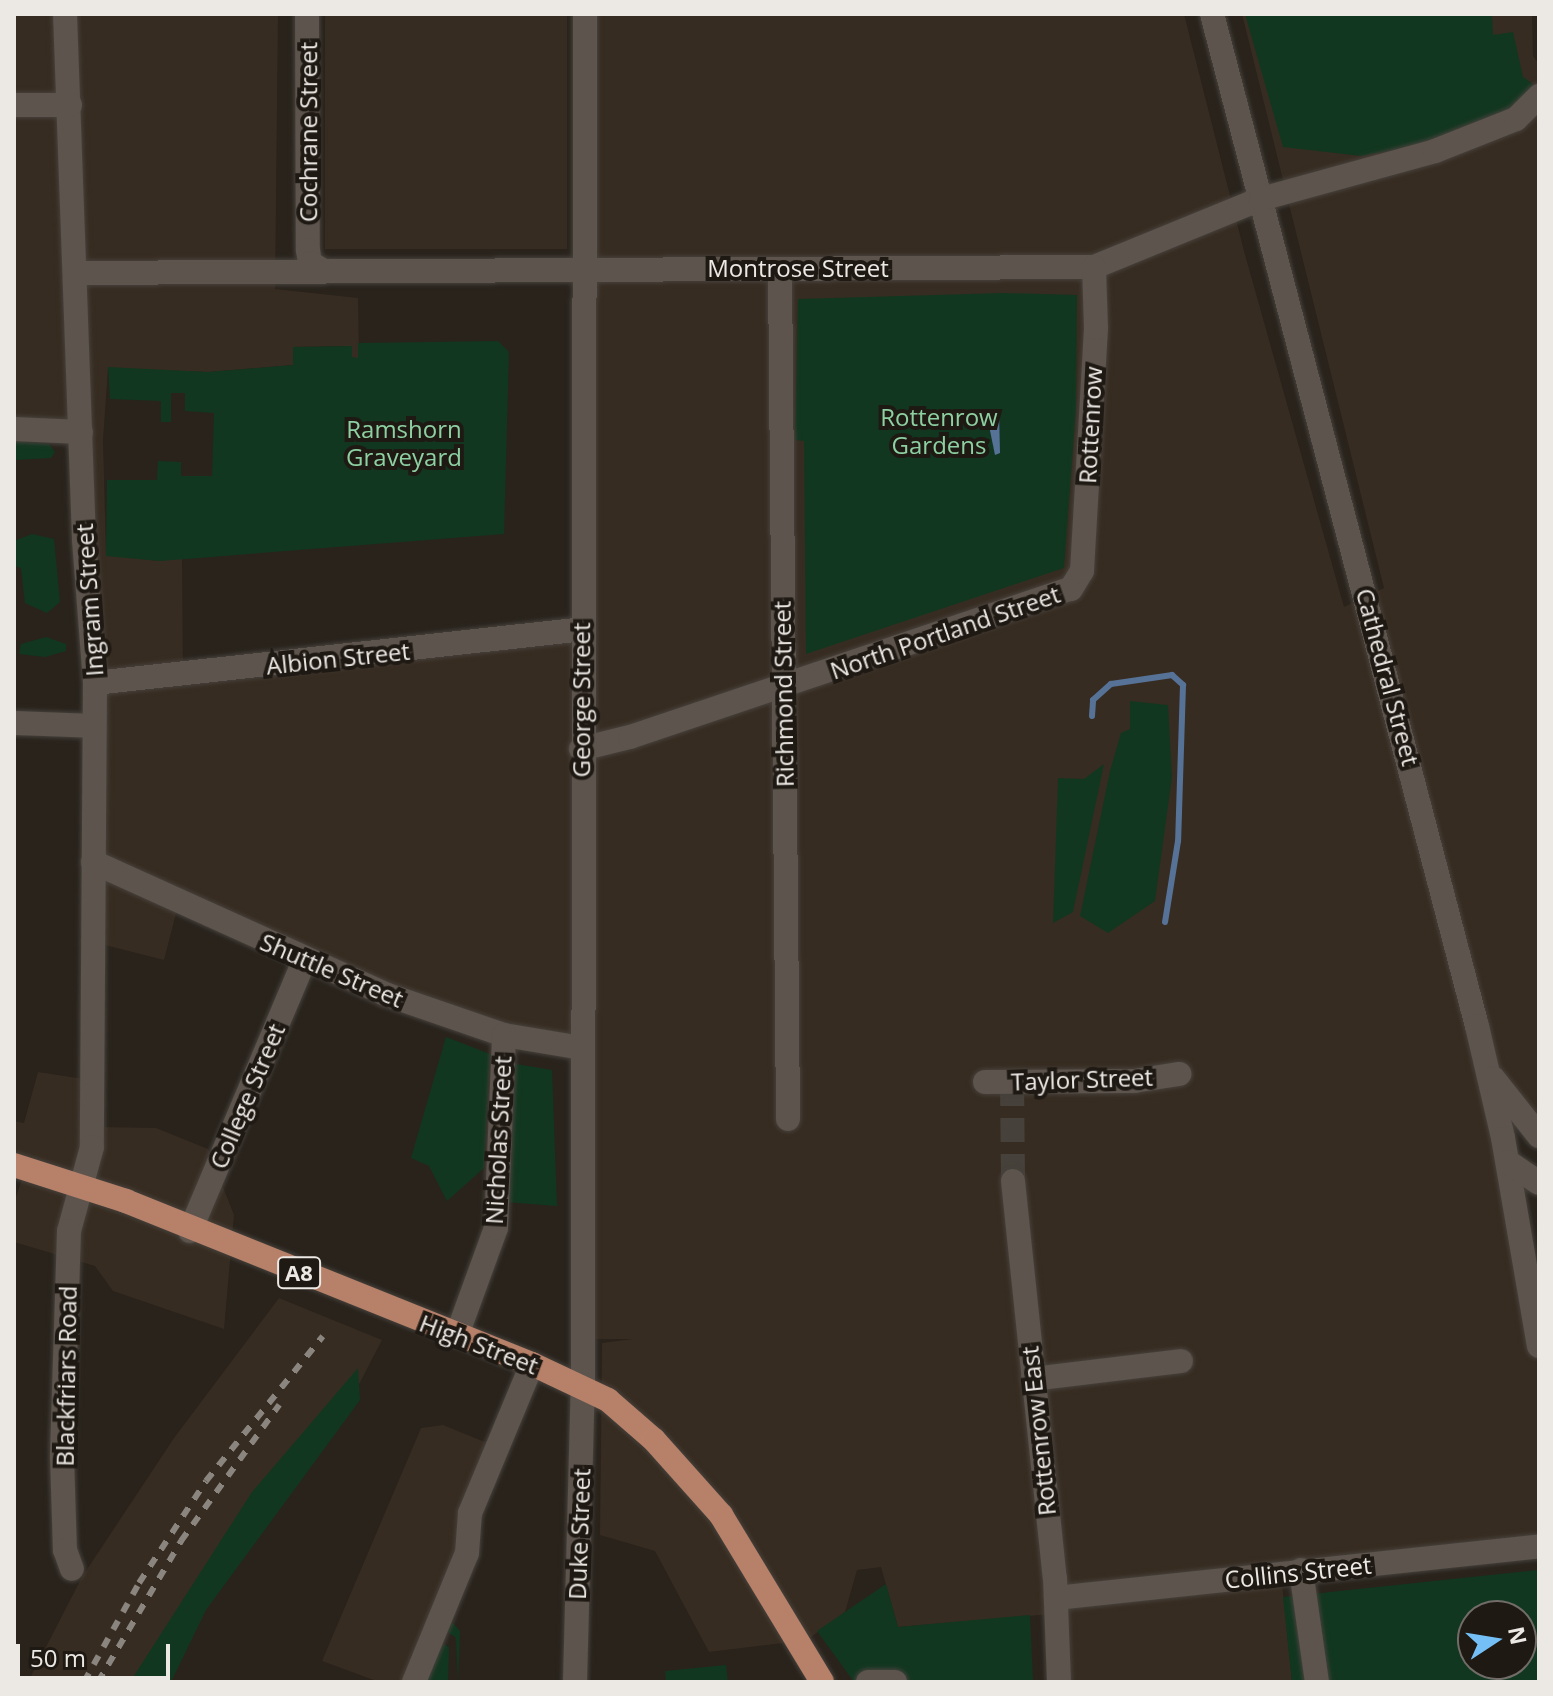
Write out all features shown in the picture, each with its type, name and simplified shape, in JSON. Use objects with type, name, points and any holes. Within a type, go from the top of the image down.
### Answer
[{"type":"main road","name":"High Street","points":[[14,1165],[83,1184],[190,1231],[583,1386],[629,1416],[700,1489],[744,1548],[822,1682]]},
{"type":"street","name":"Ingram Street","points":[[65,14],[81,432],[95,683],[92,1147],[83,1184]]},
{"type":"street","name":"Cochrane Street","points":[[307,14],[315,260]]},
{"type":"street","name":"George Street","points":[[583,1386],[581,629],[585,14]]},
{"type":"street","name":"Cathedral Street","points":[[1212,14],[1487,1070],[1508,1162],[1539,1346]]},
{"type":"street","name":"Montrose Street","points":[[75,273],[270,271],[315,260],[585,271],[1094,267],[1261,199],[1435,151],[1516,119],[1539,96]]},
{"type":"street","points":[[14,105],[70,105]]},
{"type":"street","name":"Rottenrow","points":[[1077,583],[1096,328],[1094,267]]},
{"type":"street","name":"Richmond Street","points":[[780,269],[788,1119]]},
{"type":"street","points":[[14,429],[81,432]]},
{"type":"street","name":"North Portland Street","points":[[581,749],[784,686],[1054,596],[1077,583]]},
{"type":"street","name":"Albion Street","points":[[95,683],[581,629]]},
{"type":"street","points":[[14,723],[94,726]]},
{"type":"street","name":"Shuttle Street","points":[[93,862],[304,961],[504,1035],[582,1048]]},
{"type":"street","name":"College Street","points":[[190,1231],[304,961]]},
{"type":"street","name":"Nicholas Street","points":[[457,1335],[496,1228],[504,1035]]},
{"type":"street","points":[[1487,1070],[1539,1136]]},
{"type":"street","name":"Taylor Street","points":[[985,1082],[1134,1081],[1179,1074]]},
{"type":"street","points":[[1508,1162],[1539,1183]]},
{"type":"street","name":"Rottenrow East","points":[[1013,1181],[1056,1598],[1059,1682]]},
{"type":"street","name":"Blackfriars Road","points":[[72,1569],[65,1550],[63,1442],[69,1231],[83,1184]]},
{"type":"street","points":[[1527,1272],[1539,1248]]},
{"type":"street","points":[[1031,1367],[1181,1361]]},
{"type":"street","points":[[414,1682],[467,1553],[470,1513],[532,1364]]},
{"type":"street","name":"Duke Street","points":[[575,1682],[583,1386]]},
{"type":"street","name":"Collins Street","points":[[1056,1598],[1539,1546]]},
{"type":"street","points":[[1301,1570],[1317,1682]]},
{"type":"street","points":[[868,1682],[895,1682]]},
{"type":"shaded area","points":[[14,14],[278,14],[275,289],[358,298],[359,358],[352,358],[352,346],[293,347],[293,365],[208,372],[108,368],[103,440],[106,555],[160,561],[182,557],[183,675],[581,628],[583,14],[1184,14],[1244,251],[1344,607],[1384,588],[1242,14],[1532,14],[1533,56],[1539,64],[1539,1119],[1485,1058],[1539,1346],[1539,1546],[1281,1573],[1292,1682],[1065,1682],[1052,1614],[898,1627],[881,1567],[857,1570],[845,1612],[807,1640],[709,1652],[655,1551],[600,1535],[602,1343],[633,1339],[583,1339],[582,1048],[504,1035],[179,902],[164,960],[93,942],[81,432],[14,429]]},
{"type":"shaded area","points":[[325,14],[567,14],[567,249],[325,249]]},
{"type":"shaded area","points":[[38,1072],[97,1081],[98,1127],[156,1128],[208,1149],[234,1215],[224,1329],[113,1291],[95,1266],[14,1242],[14,1203],[26,1167],[14,1163],[14,1121],[24,1123]]},
{"type":"shaded area","points":[[279,1298],[382,1340],[355,1392],[142,1682],[28,1682],[82,1577],[174,1438]]},
{"type":"shaded area","points":[[443,1425],[490,1444],[462,1549],[408,1682],[379,1682],[322,1661],[421,1428]]},
{"type":"green space","points":[[1245,14],[1492,14],[1493,35],[1513,32],[1523,77],[1533,84],[1519,109],[1433,143],[1361,156],[1283,147]]},
{"type":"green space","name":"Rottenrow Gardens","points":[[1003,293],[1077,295],[1076,409],[1064,568],[806,654],[804,441],[795,440],[798,299]]},
{"type":"green space","name":"Ramshorn Graveyard","points":[[498,341],[509,352],[504,534],[160,561],[106,556],[107,480],[157,480],[158,461],[181,462],[181,476],[212,476],[214,413],[185,411],[185,393],[171,393],[171,422],[161,422],[161,401],[110,399],[108,367],[208,372],[293,365],[293,347],[352,346],[352,357],[358,358],[358,343]]},
{"type":"green space","points":[[14,441],[49,444],[55,452],[51,458],[14,460]]},
{"type":"green space","points":[[32,534],[54,539],[60,602],[47,613],[25,603],[21,568],[14,566],[14,541]]},
{"type":"green space","points":[[46,637],[66,644],[66,651],[45,657],[19,654],[21,644]]},
{"type":"green space","points":[[1130,701],[1168,705],[1172,777],[1155,901],[1108,933],[1080,916],[1110,771],[1121,733],[1130,729]]},
{"type":"green space","points":[[1104,764],[1073,912],[1053,923],[1058,778],[1084,779]]},
{"type":"green space","points":[[446,1037],[490,1054],[484,1168],[447,1201],[429,1166],[411,1158]]},
{"type":"green space","points":[[510,1063],[552,1070],[557,1206],[505,1202]]},
{"type":"green space","points":[[358,1368],[360,1400],[206,1610],[171,1682],[130,1682],[252,1492]]},
{"type":"green space","points":[[1537,1570],[1539,1682],[1292,1682],[1283,1597]]},
{"type":"green space","points":[[886,1584],[898,1627],[1030,1615],[1033,1682],[854,1682],[817,1631]]},
{"type":"green space","points":[[452,1622],[460,1631],[458,1682],[456,1638],[444,1629]]},
{"type":"green space","points":[[439,1641],[449,1647],[448,1682],[426,1682]]},
{"type":"green space","points":[[726,1665],[728,1682],[666,1682],[665,1671]]},
{"type":"water","points":[[986,411],[999,411],[1000,453],[995,455]]},
{"type":"waterway","points":[[1092,716],[1093,700],[1111,684],[1172,675],[1183,685],[1178,841],[1165,922]]},
{"type":"tunnel","points":[[1012,1082],[1013,1181]]},
{"type":"railway","points":[[84,1682],[139,1583],[206,1481],[323,1336]]},
{"type":"railway","points":[[98,1682],[181,1541],[279,1405]]}]
